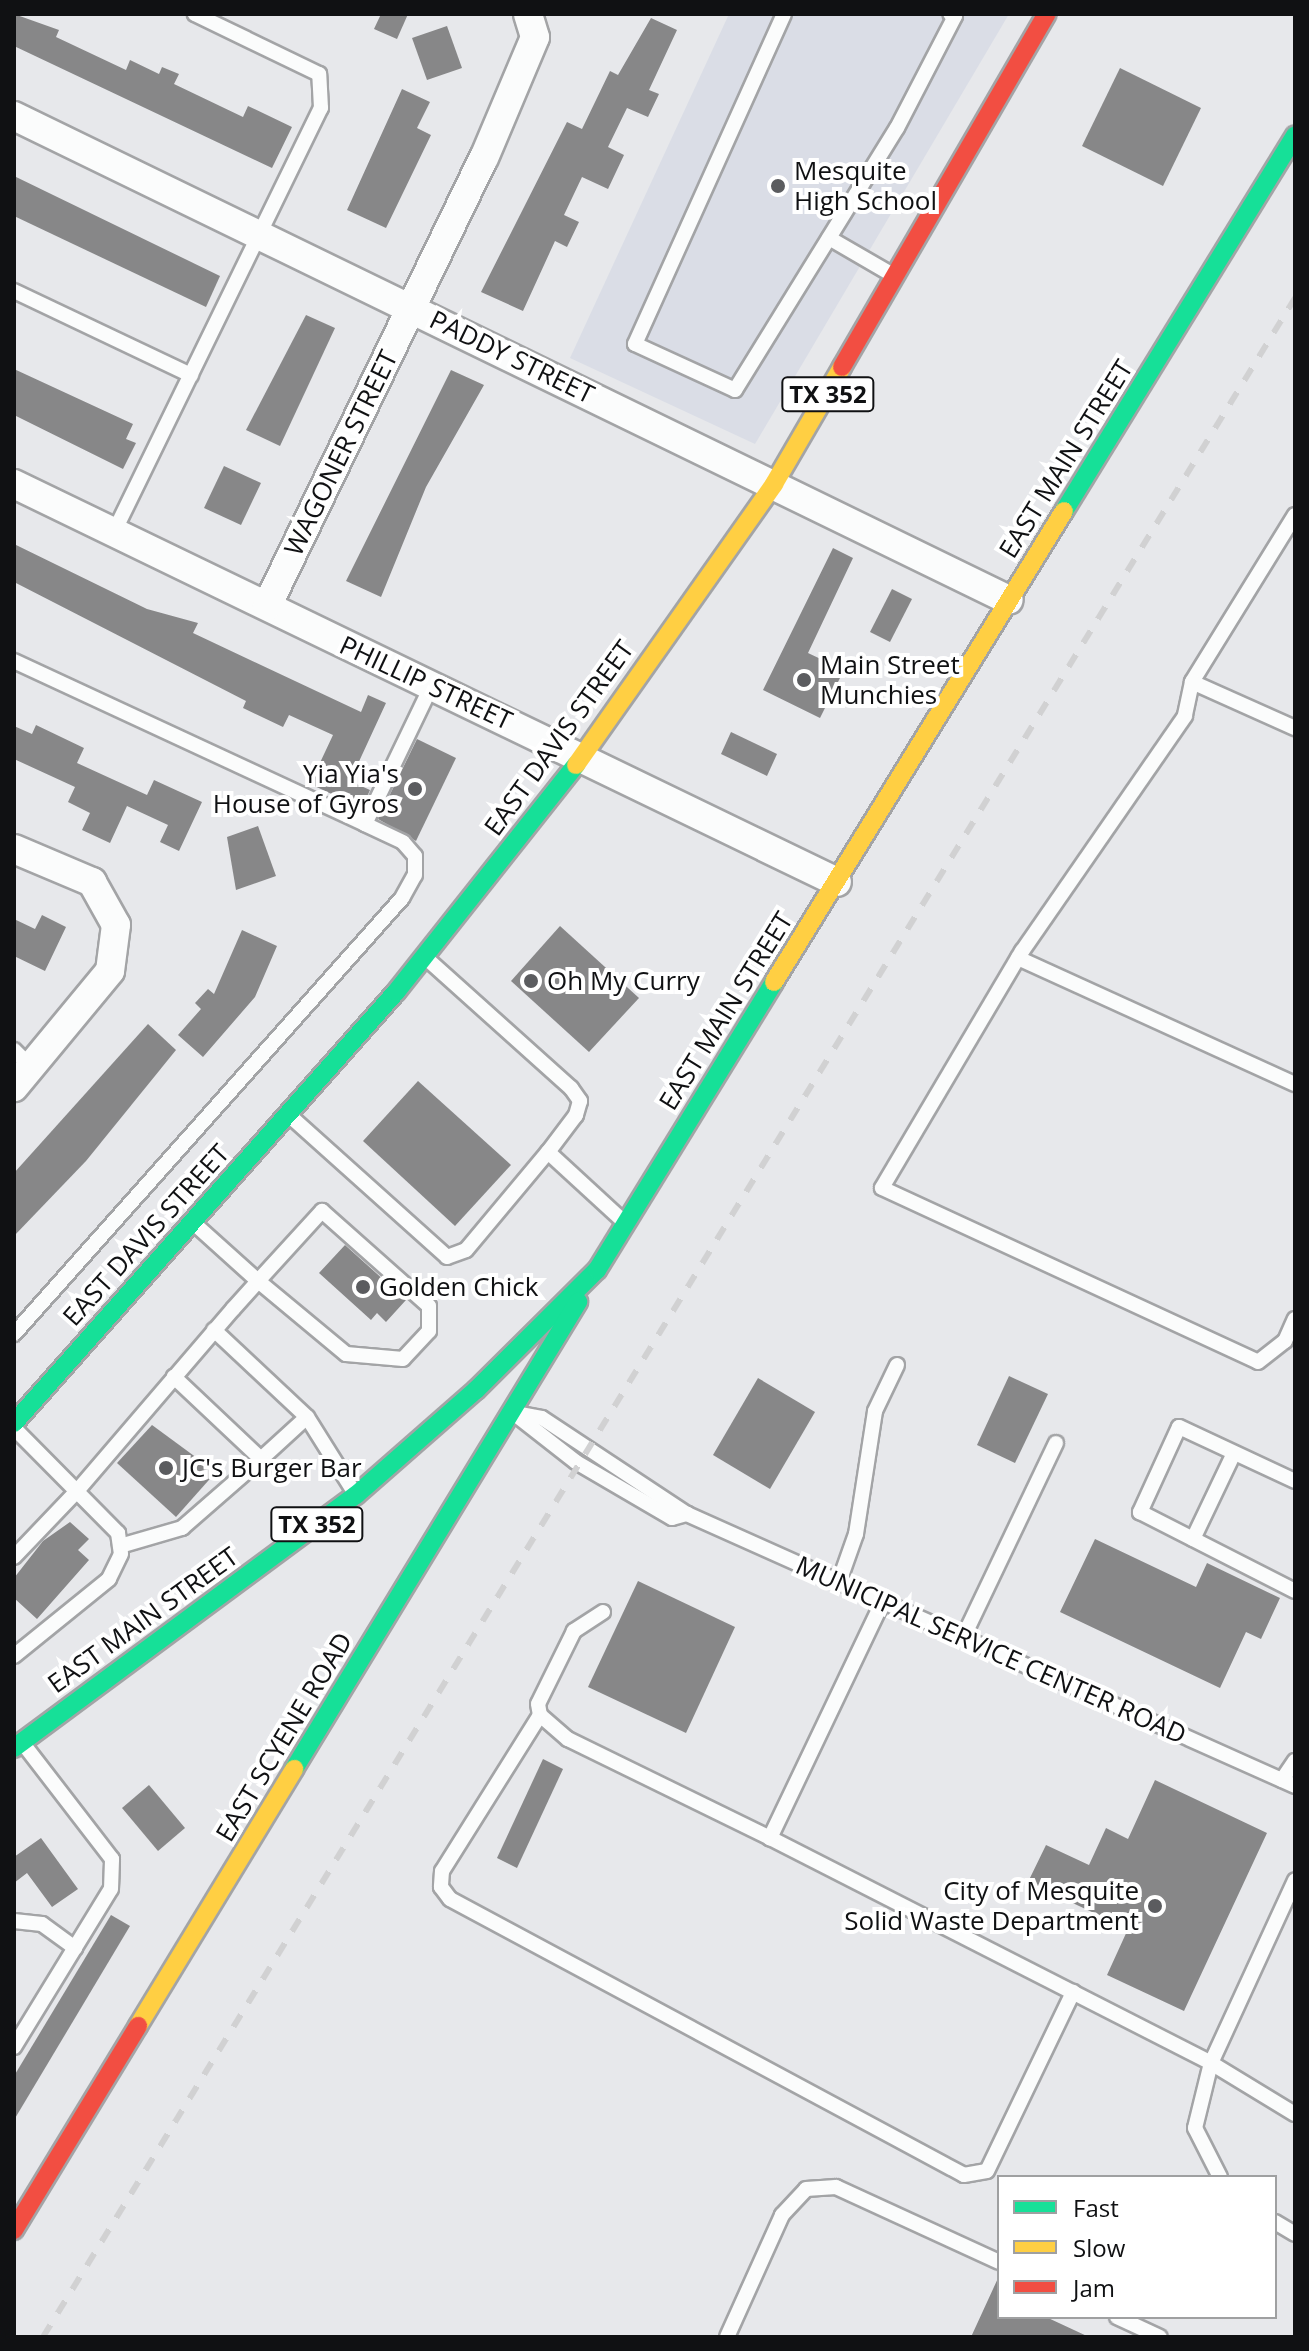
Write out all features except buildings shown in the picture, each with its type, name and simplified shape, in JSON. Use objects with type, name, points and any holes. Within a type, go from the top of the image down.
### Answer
[{"type":"main road","name":"EAST DAVIS STREET","points":[[14,1425],[425,957],[582,757],[774,484],[898,278],[1047,14]]},
{"type":"main road","name":"EAST MAIN STREET","points":[[20,1738],[356,1495],[494,1401],[597,1270],[1295,135]]},
{"type":"main road","name":"EAST SCYENE ROAD","points":[[14,2230],[494,1401],[597,1270]]},
{"type":"street","name":"WAGONER STREET","points":[[267,606],[411,307],[532,26]]},
{"type":"street","name":"PADDY STREET","points":[[14,116],[1009,600]]},
{"type":"street","name":"PHILLIP STREET","points":[[14,484],[837,882]]},
{"type":"street","points":[[14,849],[92,882],[116,925],[110,971],[20,1068]]},
{"type":"lane","points":[[114,532],[321,108],[319,74],[195,14]]},
{"type":"lane","points":[[784,14],[635,344],[735,390],[897,128],[955,16],[950,14]]},
{"type":"lane","points":[[829,238],[898,278]]},
{"type":"lane","points":[[14,291],[191,375]]},
{"type":"lane","points":[[1295,515],[1192,682],[1185,716],[1018,958],[882,1188],[1258,1362],[1285,1341],[1295,1319]]},
{"type":"lane","points":[[14,661],[403,842],[415,856],[415,875],[402,898],[14,1334]]},
{"type":"lane","points":[[1192,682],[1295,728]]},
{"type":"lane","points":[[365,824],[431,687]]},
{"type":"lane","points":[[288,1114],[447,1257],[466,1250],[548,1152],[580,1101],[425,957]]},
{"type":"lane","points":[[1018,958],[1295,1084]]},
{"type":"lane","points":[[548,1152],[626,1223]]},
{"type":"lane","points":[[14,1557],[77,1491],[214,1330],[258,1281],[322,1211],[429,1306],[429,1331],[403,1359],[346,1354],[258,1281],[192,1222]]},
{"type":"lane","points":[[214,1330],[307,1417],[356,1495]]},
{"type":"lane","points":[[839,1582],[856,1534],[875,1411],[897,1365]]},
{"type":"lane","points":[[174,1377],[261,1459]]},
{"type":"lane","name":"MUNICIPAL SERVICE CENTER ROAD","points":[[494,1401],[590,1470],[672,1518],[687,1514],[1289,1783]]},
{"type":"lane","points":[[120,1546],[182,1528],[307,1417]]},
{"type":"lane","points":[[14,1425],[118,1533],[120,1546],[109,1579],[14,1656]]},
{"type":"lane","points":[[1295,1481],[1179,1427],[1140,1512],[1295,1591]]},
{"type":"lane","points":[[963,1638],[1056,1443]]},
{"type":"lane","points":[[1193,1539],[1234,1453]]},
{"type":"lane","points":[[770,1838],[883,1601]]},
{"type":"lane","points":[[603,1612],[574,1631],[538,1704],[540,1715],[568,1739],[770,1838],[1211,2063],[1295,2114]]},
{"type":"lane","points":[[540,1715],[442,1871],[441,1887],[450,1899],[964,2175],[987,2171],[1073,1992]]},
{"type":"lane","points":[[14,2047],[111,1889],[112,1859],[20,1738]]},
{"type":"lane","points":[[1289,1783],[1295,1761]]},
{"type":"lane","points":[[1219,2175],[1195,2128],[1211,2063],[1295,1880]]},
{"type":"lane","points":[[14,1921],[42,1924],[75,1948]]},
{"type":"lane","points":[[727,2337],[782,2215],[806,2189],[836,2187],[997,2261]]},
{"type":"lane","points":[[1277,2223],[1295,2234]]},
{"type":"lane","points":[[1121,2319],[1160,2337]]},
{"type":"shaded area","name":"Mesquite High School","points":[[729,14],[1009,14],[755,444],[570,358]]},
{"type":"railway","points":[[43,2337],[1295,298]]},
{"type":"traffic: fast","points":[[1064,511],[1295,135]]},
{"type":"traffic: fast","points":[[14,1423],[396,992],[576,765]]},
{"type":"traffic: fast","points":[[14,1748],[356,1495],[476,1390],[597,1270],[774,982]]},
{"type":"traffic: fast","points":[[294,1769],[578,1302]]},
{"type":"traffic: slow","points":[[576,765],[774,484],[842,367]]},
{"type":"traffic: slow","points":[[774,982],[1064,511]]},
{"type":"traffic: slow","points":[[138,2026],[294,1769]]},
{"type":"traffic: jam","points":[[842,367],[1047,14]]},
{"type":"traffic: jam","points":[[14,2230],[138,2026]]},
{"type":"place","name":"Mesquite High School","points":[[778,186]]},
{"type":"place","name":"Main Street Munchies","points":[[804,680]]},
{"type":"place","name":"Yia Yia's House of Gyros","points":[[415,789]]},
{"type":"place","name":"Oh My Curry","points":[[531,981]]},
{"type":"place","name":"Golden Chick","points":[[363,1287]]},
{"type":"place","name":"JC's Burger Bar","points":[[166,1468]]},
{"type":"place","name":"City of Mesquite Solid Waste Department","points":[[1155,1906]]}]
